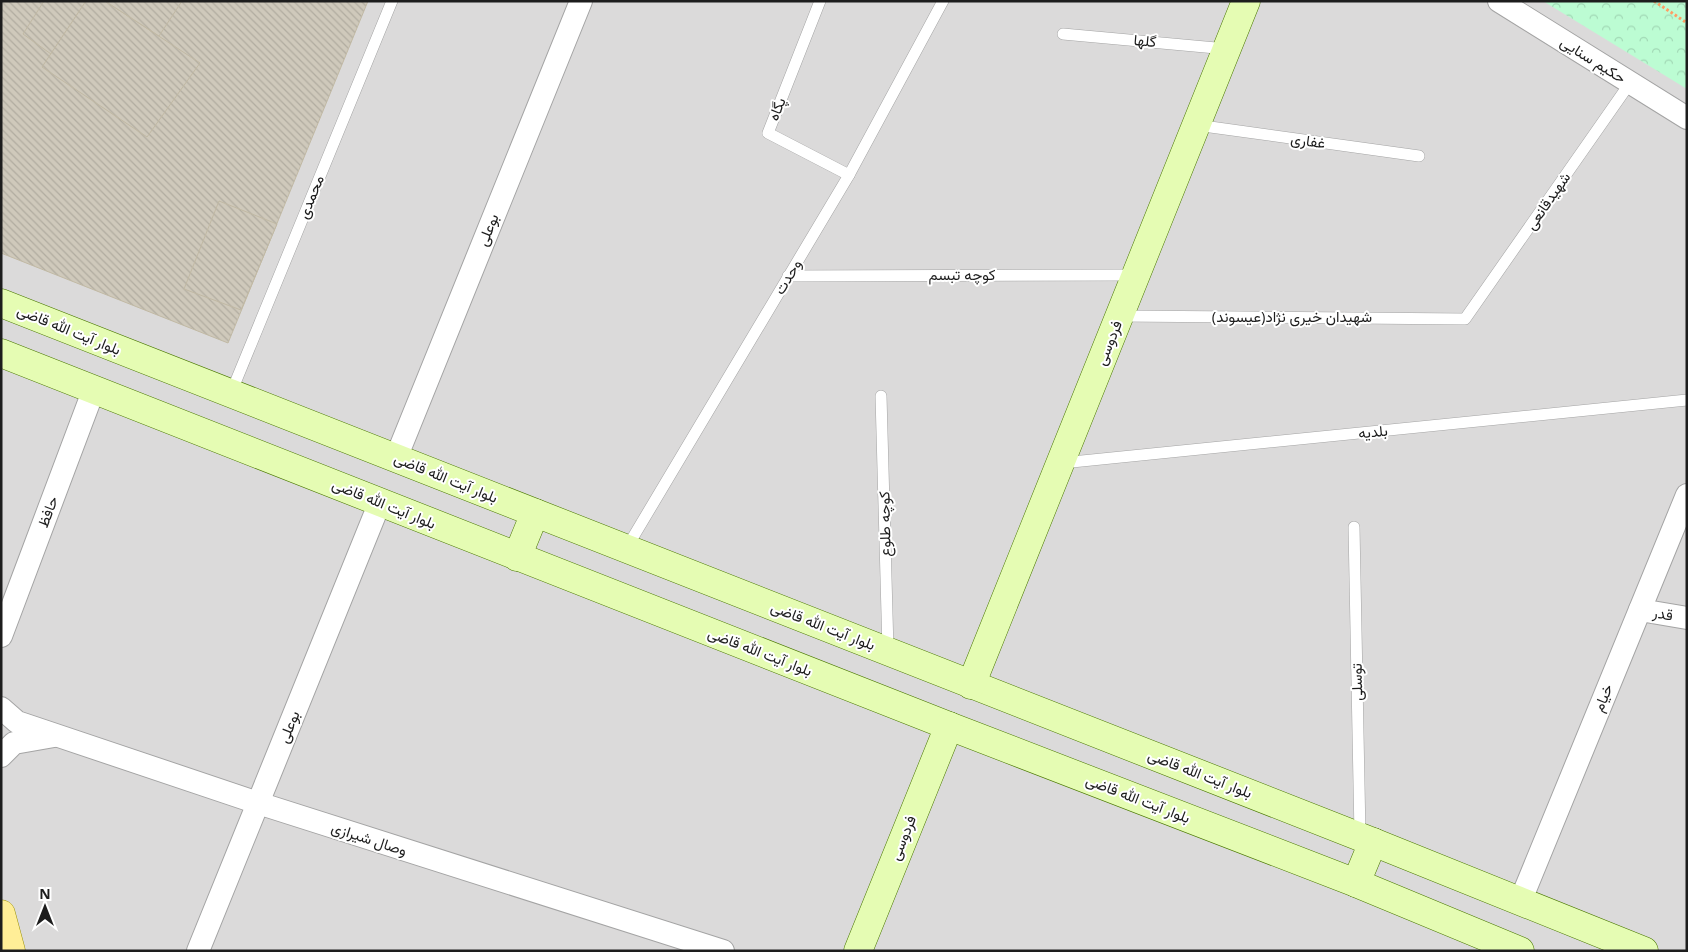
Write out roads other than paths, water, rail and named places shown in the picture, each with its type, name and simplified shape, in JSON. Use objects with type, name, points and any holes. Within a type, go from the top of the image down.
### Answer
[{"type":"main road","name":"فردوسی","points":[[972,685],[1246,1]]},
{"type":"main road","name":"بلوار آیت‌ الله قاضی","points":[[1,303],[1366,839],[1644,951]]},
{"type":"main road","name":"بلوار آیت ‌الله قاضی","points":[[1,353],[1356,884],[1484,944],[1520,951]]},
{"type":"main road","points":[[518,557],[535,513]]},
{"type":"main road","name":"فردوسی","points":[[858,951],[949,726]]},
{"type":"main road","points":[[1356,884],[1366,839]]},
{"type":"main road","points":[[2,926],[11,951]]},
{"type":"street","name":"بوعلی","points":[[396,458],[581,1]]},
{"type":"street","name":"حکیم سنایی","points":[[1499,1],[1687,118]]},
{"type":"street","name":"حافظ","points":[[1,636],[94,389]]},
{"type":"street","name":"خیام","points":[[1520,902],[1687,495]]},
{"type":"street","name":"بوعلی","points":[[198,951],[380,502]]},
{"type":"street","name":"قدر","points":[[1640,610],[1687,618]]},
{"type":"street","name":"وصال شیرازی","points":[[9,715],[57,736],[258,803],[723,951]]},
{"type":"street","points":[[1,756],[14,743],[57,736]]},
{"type":"lane","name":"محمدی","points":[[231,393],[392,1]]},
{"type":"lane","name":"پگاه","points":[[820,1],[768,133],[848,175]]},
{"type":"lane","name":"وحدت","points":[[626,549],[848,175],[943,1]]},
{"type":"lane","name":"گلها","points":[[1063,34],[1227,49]]},
{"type":"lane","name":"شهیدقانعی","points":[[1465,318],[1630,83]]},
{"type":"lane","name":"غفاری","points":[[1196,125],[1419,156]]},
{"type":"lane","name":"کوچه تبسم","points":[[788,276],[1136,275]]},
{"type":"lane","name":"شهیدان خیری نژاد(عیسوند)","points":[[1119,316],[1465,318]]},
{"type":"lane","name":"کوچه طلوع","points":[[882,396],[888,652]]},
{"type":"lane","name":"بلدیه","points":[[1060,464],[1687,400]]},
{"type":"lane","name":"توسلی","points":[[1354,527],[1366,839]]}]
